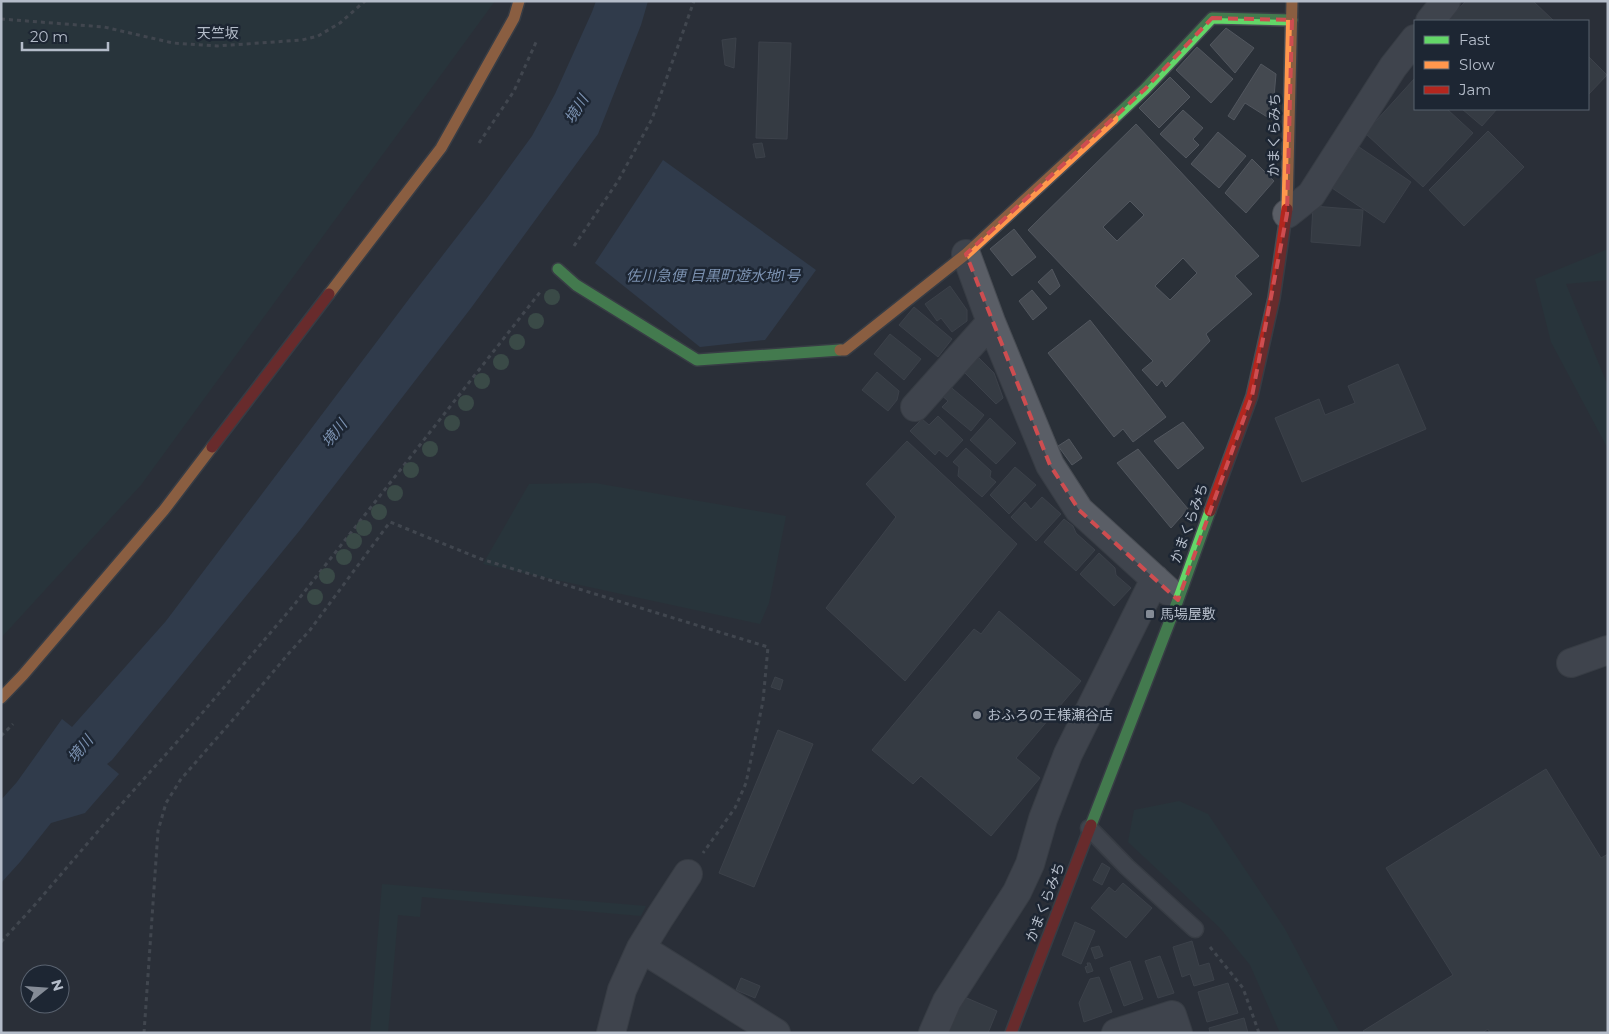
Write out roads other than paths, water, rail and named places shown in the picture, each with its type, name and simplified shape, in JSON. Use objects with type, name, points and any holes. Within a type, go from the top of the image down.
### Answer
[{"type":"street","points":[[1,698],[24,675],[164,510],[442,148],[514,18],[519,1]]},
{"type":"street","name":"かまくらみち","points":[[1011,1033],[1178,600],[1252,396],[1274,298],[1287,214],[1292,1]]},
{"type":"street","points":[[1431,20],[1446,1]]},
{"type":"street","points":[[558,269],[576,285],[696,360],[845,350],[966,254],[1145,89],[1212,18],[1292,20]]},
{"type":"street","points":[[1287,214],[1312,195],[1393,68],[1414,40]]},
{"type":"street","points":[[966,254],[991,322],[1050,465],[1079,510],[1178,600]]},
{"type":"street","points":[[915,407],[991,322]]},
{"type":"street","points":[[933,1033],[947,1001],[1017,892],[1030,864],[1043,819],[1068,754],[1155,579]]},
{"type":"street","points":[[1571,663],[1608,650]]},
{"type":"street","points":[[611,1033],[622,990],[641,948],[688,874]]},
{"type":"street","points":[[641,948],[776,1033]]},
{"type":"street","points":[[1116,1033],[1172,1015],[1178,1033]]},
{"type":"lane","points":[[1089,828],[1127,867],[1195,929]]},
{"type":"water","name":"境川","points":[[596,1],[648,1],[641,25],[598,134],[471,308],[300,530],[107,764],[119,774],[85,813],[51,823],[1,883],[1,800],[17,782],[62,719],[72,727],[166,621],[487,198],[532,136],[555,94]]},
{"type":"water","name":"佐川急便 目黒町遊水地1号","points":[[663,160],[816,270],[765,340],[700,347],[595,263]]},
{"type":"place","name":"馬場屋敷","points":[[1150,614]]},
{"type":"place","name":"おふろの王様瀬谷店","points":[[977,715]]}]
